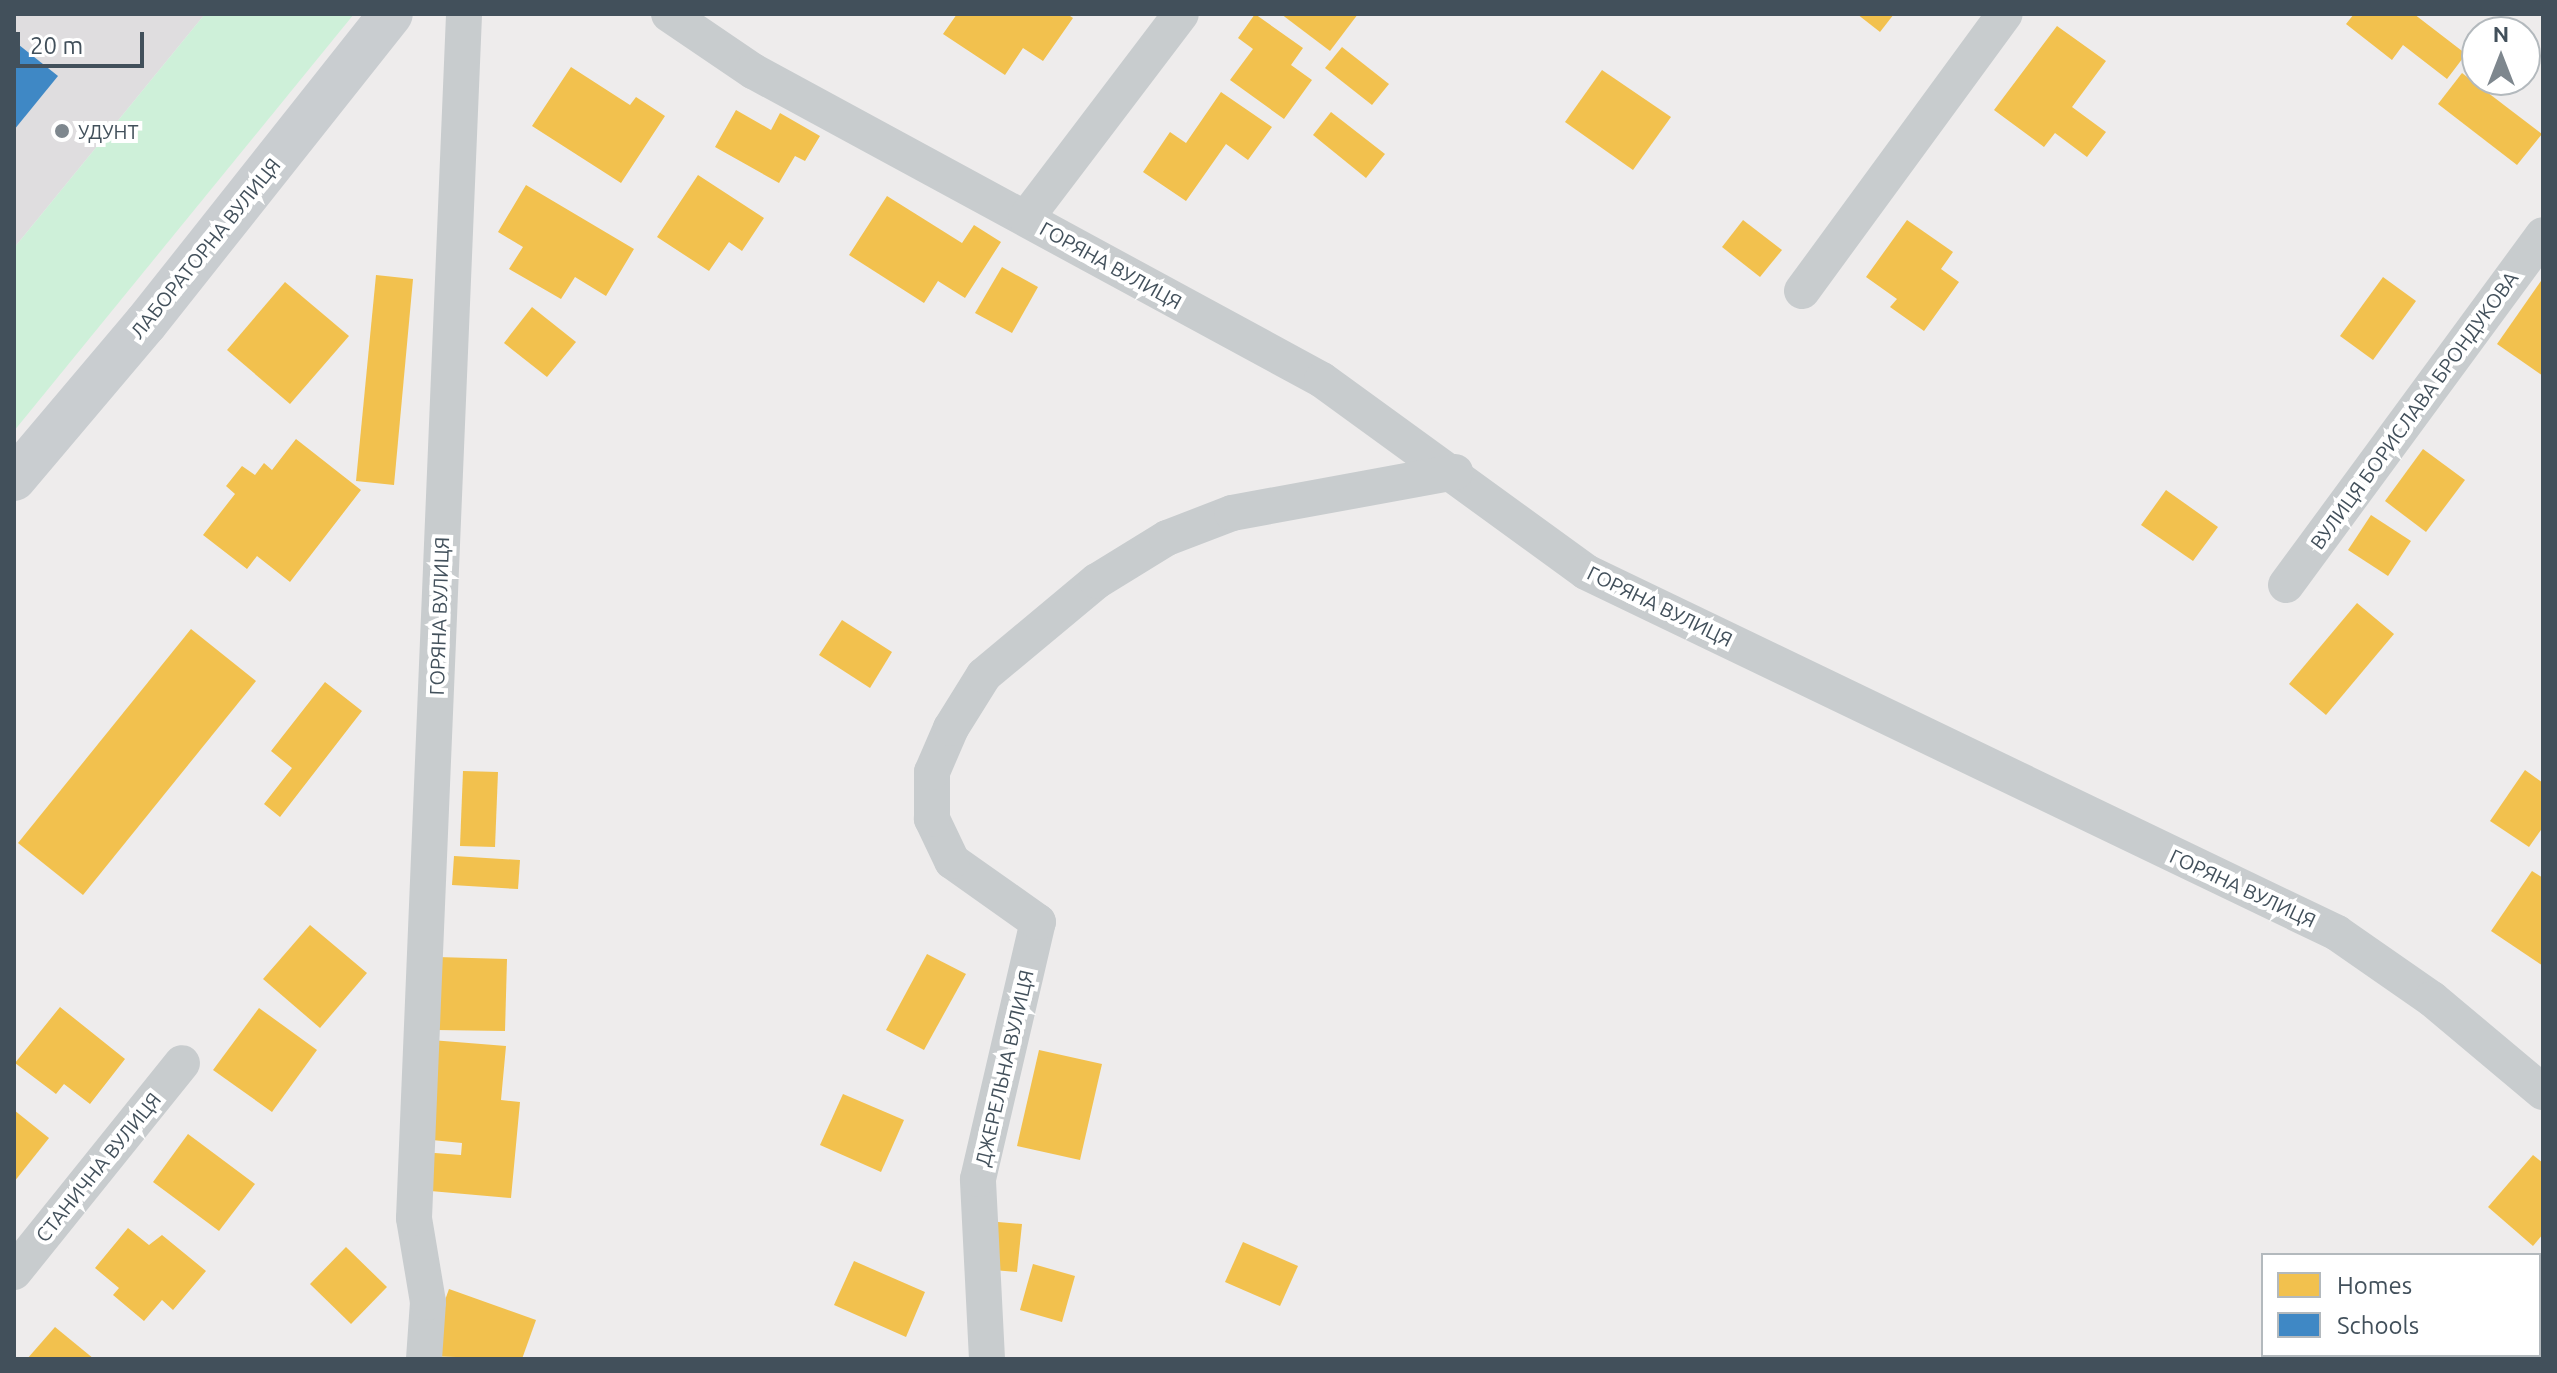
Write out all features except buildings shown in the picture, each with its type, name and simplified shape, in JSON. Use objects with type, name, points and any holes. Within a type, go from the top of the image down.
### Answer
[{"type":"main road","name":"ЛАБОРАТОРНА ВУЛИЦЯ","points":[[14,479],[146,323],[391,14]]},
{"type":"street","name":"ГОРЯНА ВУЛИЦЯ","points":[[424,1359],[428,1302],[414,1218],[464,14]]},
{"type":"street","name":"ГОРЯНА ВУЛИЦЯ","points":[[669,14],[753,71],[1322,380],[1455,472],[1586,572],[2337,933],[2432,999],[2543,1092]]},
{"type":"street","points":[[1026,218],[1181,14]]},
{"type":"street","points":[[1802,291],[2005,14]]},
{"type":"street","name":"ВУЛИЦЯ БОРИСЛАВА БРОНДУКОВА","points":[[2286,585],[2543,235]]},
{"type":"street","name":"ДЖЕРЕЛЬНА ВУЛИЦЯ","points":[[987,1359],[978,1179],[1038,922],[952,861],[932,819],[932,772],[984,675],[1097,581],[1167,538],[1232,513],[1455,472]]},
{"type":"street","name":"СТАНИЧНА ВУЛИЦЯ","points":[[14,1272],[182,1063]]},
{"type":"shaded area","name":"УДУНТ","points":[[14,14],[205,14],[14,248]]},
{"type":"green space","points":[[205,14],[354,14],[14,431],[14,248]]},
{"type":"place","name":"УДУНТ","points":[[62,131]]}]
